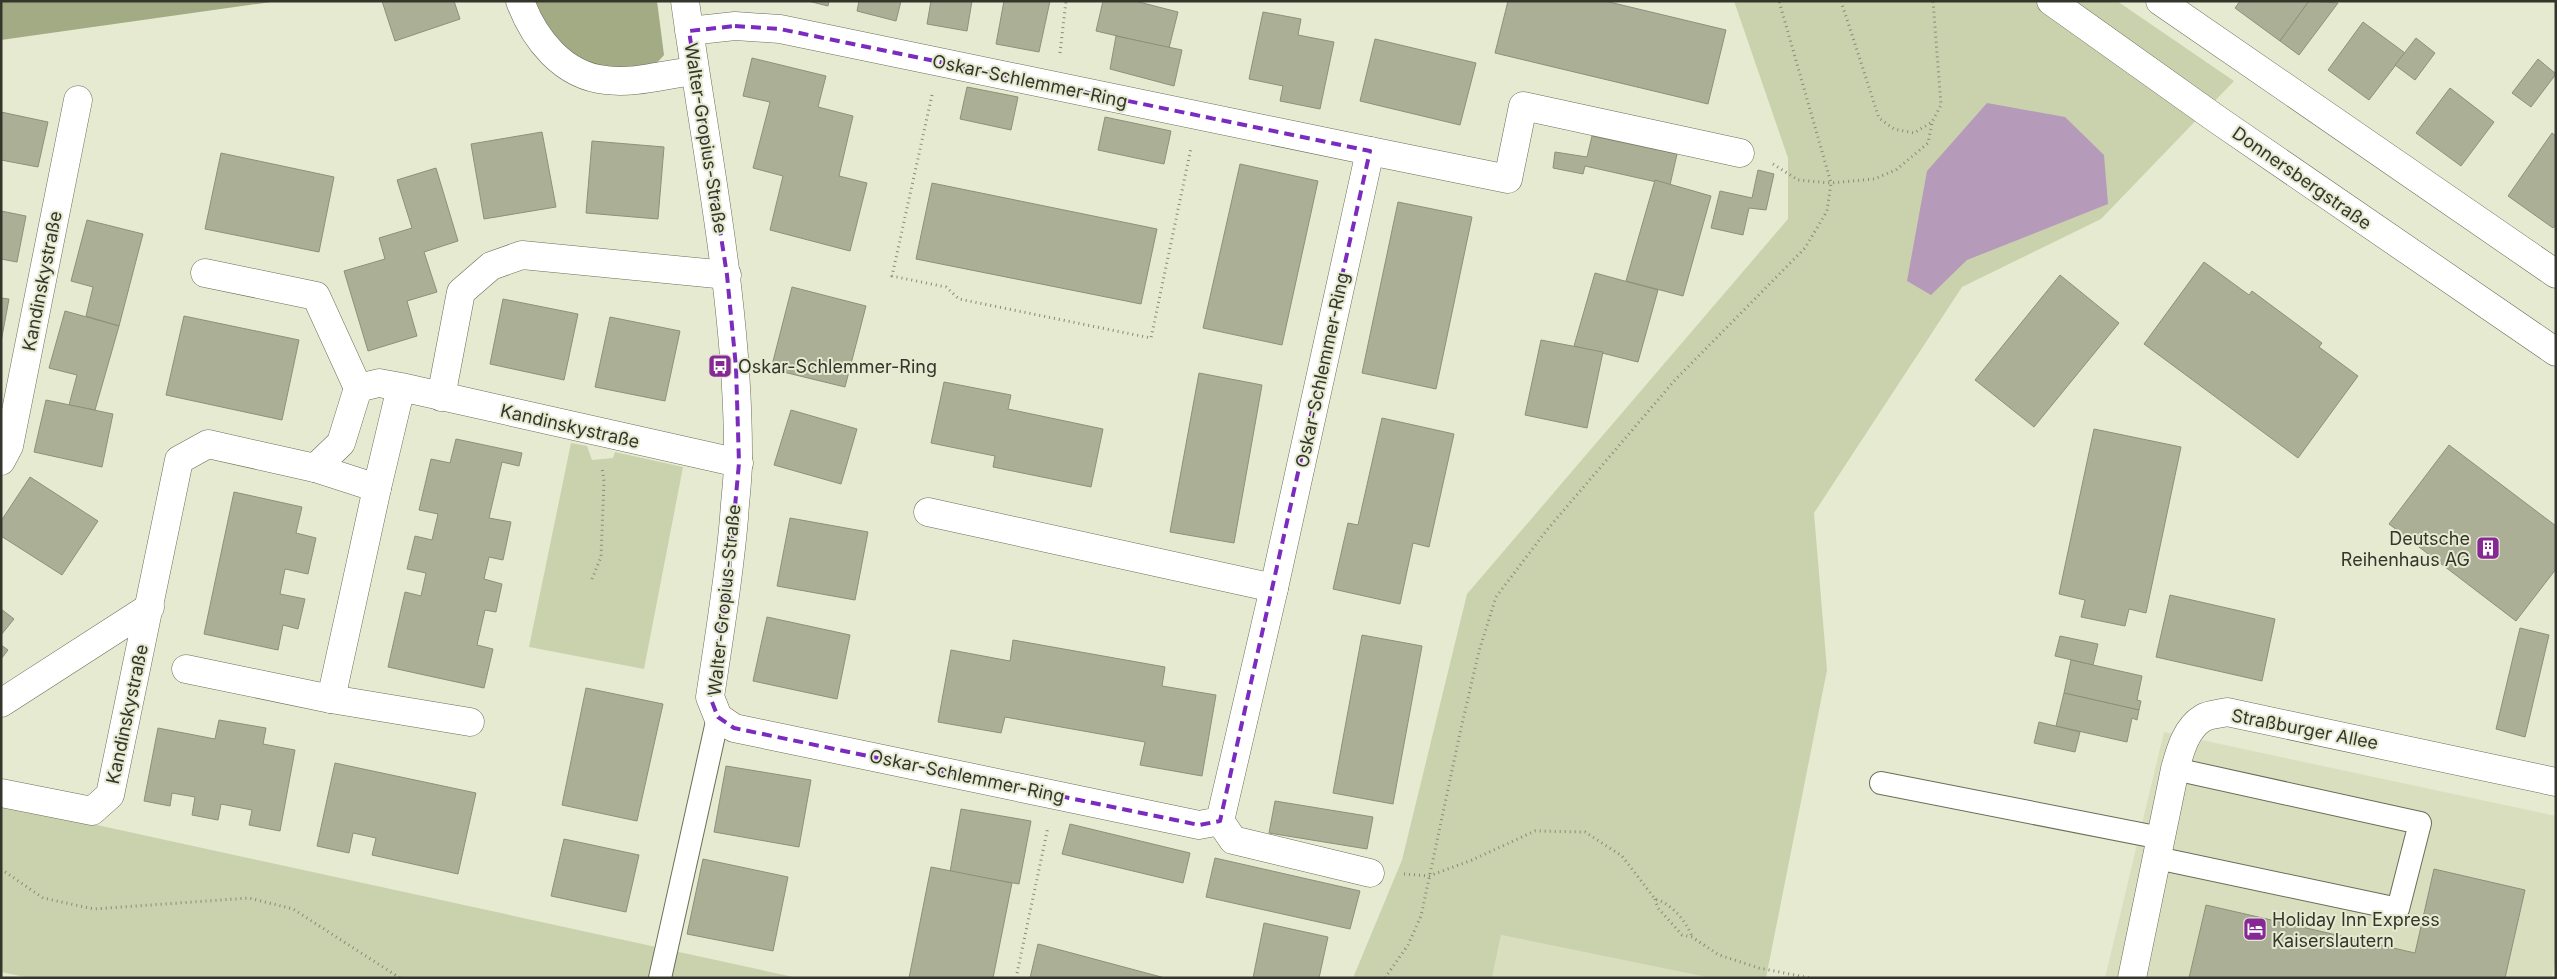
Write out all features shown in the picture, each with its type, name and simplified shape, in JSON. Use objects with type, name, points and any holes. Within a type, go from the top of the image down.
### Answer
[{"type":"street","points":[[520,1],[540,39],[554,56],[572,71],[606,80],[635,79],[694,71]]},
{"type":"street","name":"Walter-Gropius-Straße","points":[[685,1],[694,71],[727,275],[736,367],[738,463],[729,572],[710,697],[718,717]]},
{"type":"street","name":"Donnersbergstraße","points":[[2051,1],[2218,120],[2556,352]]},
{"type":"street","points":[[2160,1],[2556,274]]},
{"type":"street","name":"Oskar-Schlemmer-Ring","points":[[689,31],[735,26],[780,29],[1508,179],[1523,106],[1740,153]]},
{"type":"street","name":"Kandinskystraße","points":[[1,460],[9,446],[78,100]]},
{"type":"street","name":"Oskar-Schlemmer-Ring","points":[[718,717],[734,728],[1199,825],[1220,821],[1274,588],[1370,151]]},
{"type":"street","points":[[441,397],[461,292],[491,266],[522,255],[727,275]]},
{"type":"street","points":[[205,273],[316,296],[358,388],[341,443],[315,468]]},
{"type":"street","name":"Kandinskystraße","points":[[358,388],[379,383],[401,387],[738,463]]},
{"type":"street","points":[[331,699],[376,488],[401,387]]},
{"type":"street","name":"Kandinskystraße","points":[[1,792],[92,811],[110,794],[179,460],[208,444],[315,468],[376,488]]},
{"type":"street","points":[[928,512],[1274,588]]},
{"type":"street","name":"Kandinskystraße","points":[[1,703],[150,607]]},
{"type":"street","points":[[186,669],[331,699],[470,722]]},
{"type":"street","name":"Straßburger Allee","points":[[2132,978],[2175,769],[2182,746],[2192,727],[2204,718],[2227,712],[2556,782]]},
{"type":"street","points":[[1220,821],[1232,840],[1370,873]]},
{"type":"lane","name":"Walter-Gropius-Straße","points":[[660,978],[718,717]]},
{"type":"lane","points":[[1881,783],[2159,848],[2398,910],[2420,823],[2175,769]]},
{"type":"path","points":[[1056,86],[1066,1]]},
{"type":"path","points":[[1385,978],[1411,938],[1421,916],[1468,697],[1496,597],[1546,531],[1675,380],[1806,248],[1827,211],[1831,183],[1779,1]]},
{"type":"path","points":[[1840,1],[1879,118],[1894,129],[1914,133],[1932,122]]},
{"type":"path","points":[[1798,180],[1831,183],[1874,180],[1896,170],[1928,143],[1932,122],[1940,105],[1933,1]]},
{"type":"path","points":[[940,62],[892,276],[946,287],[958,299],[1151,338],[1198,115]]},
{"type":"path","points":[[592,579],[601,557],[604,482],[600,432]]},
{"type":"path","points":[[1016,978],[1055,795]]},
{"type":"path","points":[[1430,876],[1472,860],[1535,831],[1585,832],[1622,856],[1655,899],[1658,908],[1682,935],[1692,937],[1719,955],[1759,968],[1810,978]]},
{"type":"path","points":[[1,869],[42,898],[94,909],[249,898],[293,909],[400,978]]},
{"type":"path","points":[[1655,899],[1664,901],[1689,928],[1692,937]]},
{"type":"highlighted area","points":[[735,26],[780,29],[1370,151],[1220,821],[1199,825],[734,728],[718,717],[710,697],[729,572],[739,463],[736,367],[727,275],[689,31]]},
{"type":"shaded area","points":[[1,1],[278,1],[1,40]]},
{"type":"shaded area","points":[[535,1],[657,1],[664,55],[655,65],[616,70],[593,67],[574,56],[557,40],[544,21]]},
{"type":"shaded area","points":[[1734,1],[2117,1],[2234,81],[2101,219],[1962,287],[1814,513],[1827,670],[1766,978],[1711,978],[1501,935],[1492,978],[1353,978],[1402,860],[1467,594],[1788,219],[1788,158]]},
{"type":"shaded area","points":[[1987,103],[2065,117],[2104,155],[2108,204],[1967,260],[1931,295],[1907,281],[1927,171]]},
{"type":"shaded area","points":[[571,443],[587,446],[592,460],[613,458],[615,452],[683,467],[644,669],[529,647]]},
{"type":"shaded area","points":[[2164,732],[2556,816],[2556,960],[2551,978],[2105,978]]},
{"type":"shaded area","points":[[1,804],[798,978],[30,978],[1,972]]},
{"type":"shaded area","points":[[1501,935],[1711,978],[1492,978]]},
{"type":"building","points":[[382,1],[454,1],[460,19],[395,41]]},
{"type":"building","points":[[808,1],[829,1],[828,6]]},
{"type":"building","points":[[859,1],[901,1],[896,21],[857,11]]},
{"type":"building","points":[[931,1],[972,1],[967,31],[927,24]]},
{"type":"building","points":[[1004,1],[1050,1],[1039,52],[996,44]]},
{"type":"building","points":[[1103,1],[1135,1],[1178,12],[1169,48],[1096,31]]},
{"type":"building","points":[[1508,1],[1605,1],[1726,30],[1708,104],[1495,53]]},
{"type":"building","points":[[2240,1],[2309,1],[2280,41],[2235,8]]},
{"type":"building","points":[[2309,1],[2338,3],[2299,55],[2280,41]]},
{"type":"building","points":[[1263,12],[1301,19],[1298,35],[1334,42],[1320,109],[1280,101],[1283,86],[1249,79]]},
{"type":"building","points":[[2363,22],[2405,53],[2369,100],[2328,70]]},
{"type":"building","points":[[1116,36],[1182,50],[1174,86],[1110,69]]},
{"type":"building","points":[[2416,38],[2435,53],[2415,80],[2395,65]]},
{"type":"building","points":[[1375,39],[1476,63],[1460,125],[1360,101]]},
{"type":"building","points":[[752,58],[826,76],[818,107],[853,116],[839,176],[867,183],[850,251],[770,230],[783,176],[753,168],[770,102],[743,96]]},
{"type":"building","points":[[2538,59],[2556,74],[2531,107],[2512,93]]},
{"type":"building","points":[[967,87],[1018,97],[1011,130],[960,119]]},
{"type":"building","points":[[2450,88],[2494,122],[2461,166],[2416,133]]},
{"type":"building","points":[[1,112],[48,122],[38,167],[1,160]]},
{"type":"building","points":[[1105,117],[1171,131],[1164,164],[1098,150]]},
{"type":"building","points":[[542,132],[556,207],[484,219],[471,144]]},
{"type":"building","points":[[2552,133],[2556,136],[2556,225],[2553,228],[2508,196]]},
{"type":"building","points":[[1592,136],[1677,154],[1670,185],[1585,166],[1583,174],[1553,168],[1555,152],[1587,157]]},
{"type":"building","points":[[592,141],[664,147],[658,219],[586,213]]},
{"type":"building","points":[[221,153],[334,177],[319,252],[205,229]]},
{"type":"building","points":[[1240,164],[1318,181],[1282,345],[1203,328]]},
{"type":"building","points":[[436,168],[458,241],[424,252],[437,292],[407,301],[417,336],[368,351],[344,271],[385,259],[379,238],[412,228],[397,180]]},
{"type":"building","points":[[1758,170],[1774,174],[1766,210],[1749,208],[1743,235],[1711,228],[1720,191],[1752,198]]},
{"type":"building","points":[[1655,180],[1711,196],[1683,296],[1626,281]]},
{"type":"building","points":[[932,183],[1157,229],[1141,304],[916,259]]},
{"type":"building","points":[[1398,202],[1472,217],[1436,389],[1362,373]]},
{"type":"building","points":[[1,211],[26,216],[17,262],[1,259]]},
{"type":"building","points":[[87,220],[143,234],[119,326],[86,316],[93,287],[71,281]]},
{"type":"building","points":[[2204,262],[2249,295],[2252,291],[2322,343],[2319,347],[2358,376],[2298,458],[2144,344]]},
{"type":"building","points":[[1595,273],[1658,290],[1638,362],[1574,346]]},
{"type":"building","points":[[2060,275],[2119,323],[2034,427],[1975,380]]},
{"type":"building","points":[[792,287],[866,306],[845,387],[771,369]]},
{"type":"building","points":[[1,298],[9,299],[1,342]]},
{"type":"building","points":[[503,299],[578,314],[564,380],[490,364]]},
{"type":"building","points":[[65,311],[119,326],[95,410],[69,405],[77,375],[49,368]]},
{"type":"building","points":[[184,316],[299,340],[282,420],[166,395]]},
{"type":"building","points":[[610,317],[680,331],[665,401],[595,387]]},
{"type":"building","points":[[1541,340],[1603,352],[1587,428],[1525,415]]},
{"type":"building","points":[[1199,373],[1262,385],[1234,543],[1170,532]]},
{"type":"building","points":[[944,382],[1011,395],[1008,409],[1103,429],[1091,487],[993,467],[995,456],[931,443]]},
{"type":"building","points":[[46,400],[113,414],[102,467],[34,452]]},
{"type":"building","points":[[791,410],[857,429],[841,484],[774,465]]},
{"type":"building","points":[[1382,418],[1454,434],[1429,547],[1413,543],[1400,604],[1333,589],[1348,523],[1358,525]]},
{"type":"building","points":[[2094,429],[2181,447],[2146,613],[2129,609],[2125,626],[2081,617],[2085,600],[2059,594]]},
{"type":"building","points":[[456,439],[522,453],[519,466],[502,462],[489,518],[511,522],[503,560],[489,557],[484,579],[502,584],[496,612],[485,610],[477,645],[493,649],[484,688],[388,667],[405,592],[421,596],[426,573],[407,569],[415,536],[432,540],[438,514],[419,510],[431,459],[450,463]]},
{"type":"building","name":"Deutsche Reihenhaus AG","points":[[2449,445],[2556,526],[2556,569],[2516,621],[2389,524]]},
{"type":"building","points":[[30,477],[98,521],[62,575],[1,536],[1,521]]},
{"type":"building","points":[[234,492],[302,507],[296,533],[316,538],[308,574],[285,569],[280,594],[305,599],[298,629],[283,625],[278,650],[204,634]]},
{"type":"building","points":[[790,518],[868,532],[855,600],[777,586]]},
{"type":"building","points":[[2170,595],[2275,619],[2262,681],[2156,657]]},
{"type":"building","points":[[1,609],[14,619],[1,635]]},
{"type":"building","points":[[767,617],[850,635],[837,699],[753,681]]},
{"type":"building","points":[[2520,628],[2549,635],[2525,737],[2496,729]]},
{"type":"building","points":[[1362,635],[1422,646],[1393,804],[1333,793]]},
{"type":"building","points":[[2060,636],[2098,644],[2093,665],[2055,656]]},
{"type":"building","points":[[1013,640],[1165,667],[1162,686],[1216,695],[1202,776],[1140,765],[1145,742],[1005,717],[1001,733],[938,722],[951,650],[1010,661]]},
{"type":"building","points":[[1,645],[8,650],[1,659]]},
{"type":"building","points":[[2071,660],[2142,676],[2137,700],[2141,701],[2139,710],[2064,693]]},
{"type":"building","points":[[586,688],[663,704],[637,821],[562,805]]},
{"type":"building","points":[[2064,693],[2139,710],[2137,720],[2132,718],[2127,742],[2056,726]]},
{"type":"building","points":[[219,720],[266,728],[263,744],[295,750],[280,831],[249,825],[252,810],[221,804],[218,820],[192,815],[195,797],[172,793],[170,806],[144,801],[158,728],[215,739]]},
{"type":"building","points":[[2039,722],[2080,732],[2075,752],[2034,743]]},
{"type":"building","points":[[335,763],[476,793],[458,874],[372,855],[376,838],[353,833],[349,853],[317,846]]},
{"type":"building","points":[[726,766],[811,780],[799,847],[714,832]]},
{"type":"building","points":[[1275,801],[1373,817],[1367,849],[1269,833]]},
{"type":"building","points":[[961,809],[1031,821],[1019,884],[950,872]]},
{"type":"building","points":[[1070,824],[1190,853],[1183,883],[1062,854]]},
{"type":"building","points":[[564,839],[639,855],[626,912],[551,896]]},
{"type":"building","points":[[1215,858],[1360,891],[1350,929],[1206,897]]},
{"type":"building","points":[[703,859],[788,877],[773,951],[687,934]]},
{"type":"building","points":[[931,867],[1012,883],[993,978],[909,978]]},
{"type":"building","name":"Holiday Inn Express Kaiserslautern","points":[[2434,869],[2525,890],[2505,978],[2189,978],[2206,905],[2415,953]]},
{"type":"building","points":[[1264,923],[1328,937],[1319,978],[1253,978]]},
{"type":"building","points":[[1038,944],[1165,978],[1030,978]]},
{"type":"place","name":"Oskar-Schlemmer-Ring","points":[[720,366]]},
{"type":"place","name":"Deutsche Reihenhaus AG","points":[[2488,548]]},
{"type":"place","name":"Holiday Inn Express Kaiserslautern","points":[[2255,929]]}]
